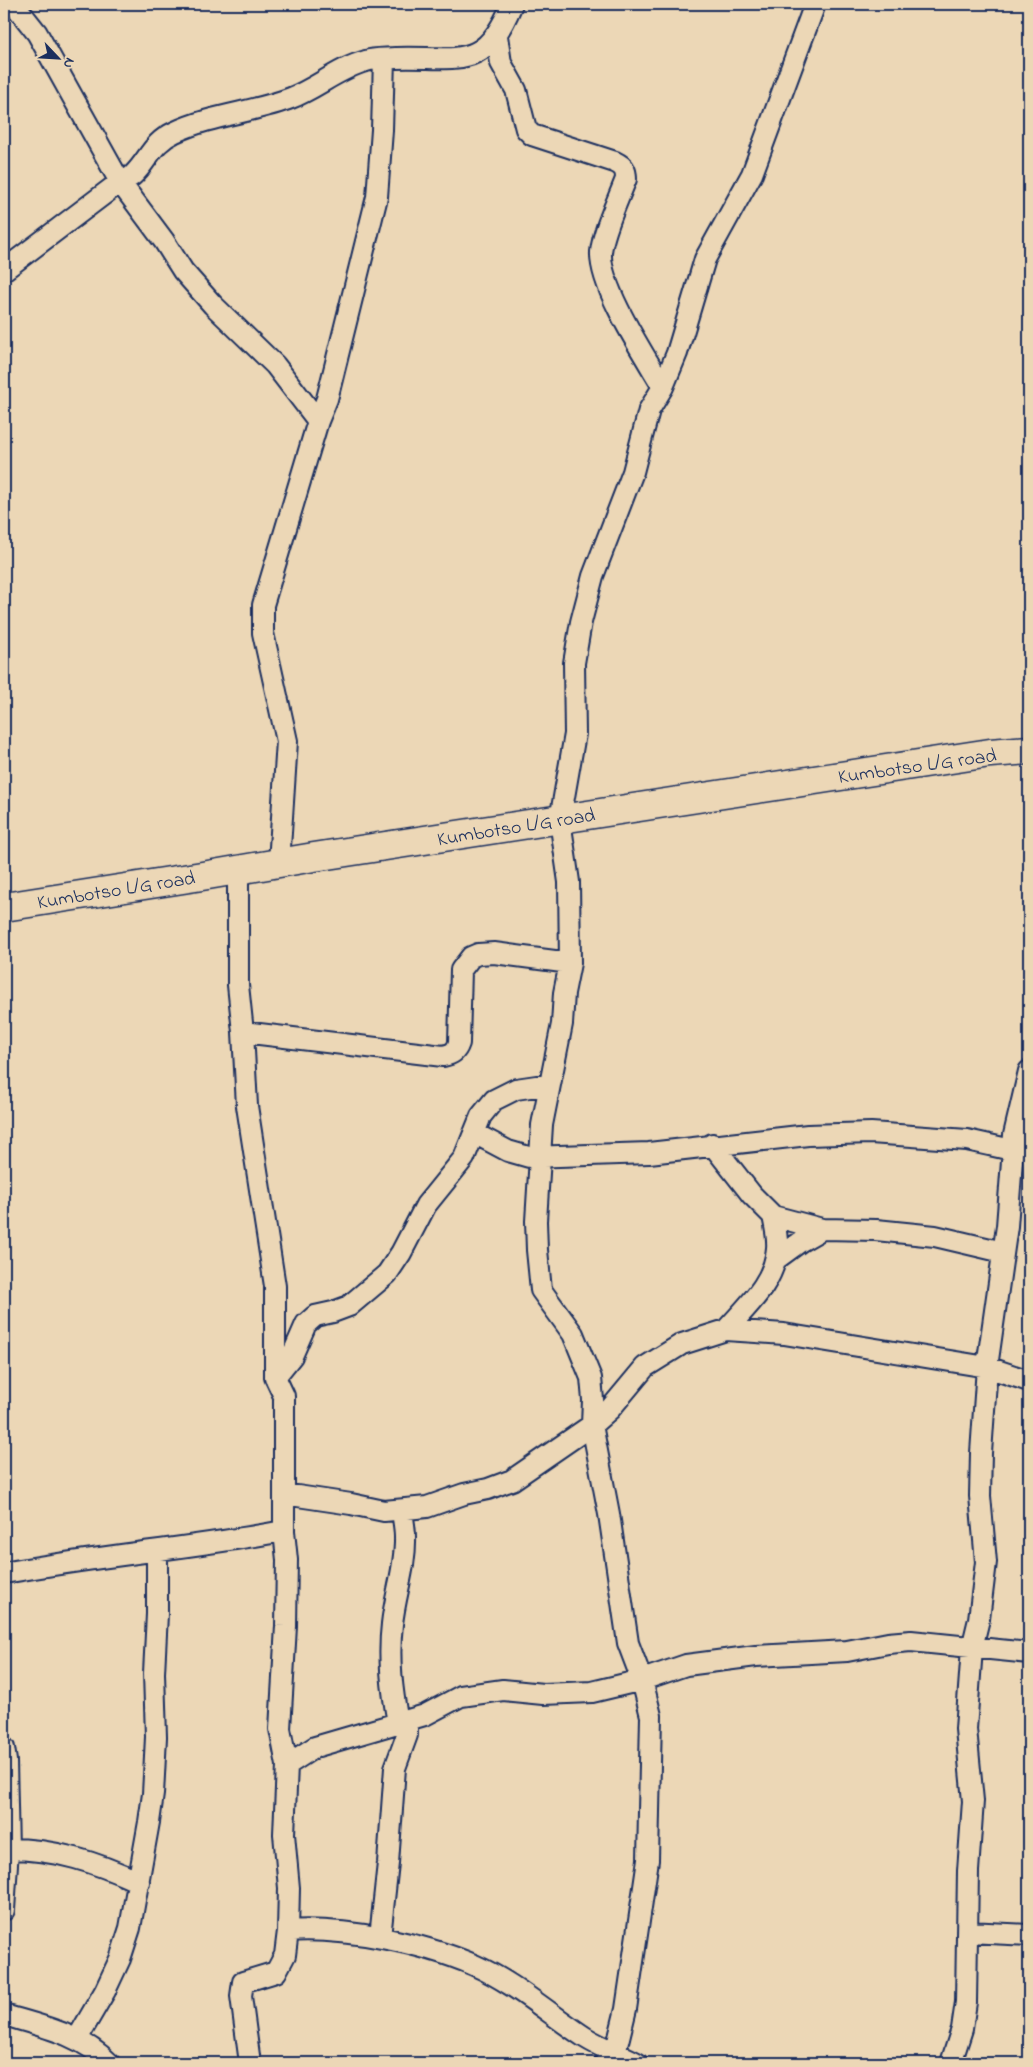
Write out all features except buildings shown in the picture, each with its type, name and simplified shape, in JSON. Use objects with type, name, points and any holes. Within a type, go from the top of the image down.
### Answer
[{"type":"main road","name":"Kumbotso L/G road","points":[[4,906],[560,820],[644,805],[990,753],[1029,750]]},
{"type":"street","points":[[14,4],[37,33],[120,182],[183,271],[213,305],[275,365],[318,421]]},
{"type":"street","points":[[4,270],[120,182],[133,176],[149,152],[159,142],[175,132],[290,98],[366,61],[465,58],[483,50],[497,36],[512,4]]},
{"type":"street","points":[[610,2059],[626,2009],[648,1860],[651,1716],[642,1680],[628,1643],[609,1514],[592,1425],[593,1400],[591,1378],[573,1334],[541,1290],[536,1221],[542,1125],[562,1024],[564,993],[570,963],[569,882],[560,820],[575,734],[574,663],[581,622],[593,576],[633,472],[649,410],[662,387],[677,353],[705,259],[752,174],[815,4]]},
{"type":"street","points":[[497,36],[501,63],[516,90],[526,129],[532,135],[615,162],[626,171],[626,179],[603,241],[602,261],[619,312],[662,387]]},
{"type":"street","points":[[279,863],[286,740],[263,633],[263,606],[318,421],[328,399],[377,197],[382,130],[384,59]]},
{"type":"street","points":[[238,870],[238,985],[247,1106],[275,1286],[275,1377],[284,1396],[284,1531],[287,1560],[286,1626],[280,1729],[287,1765],[284,1834],[290,1888],[288,1931],[285,1955],[276,1972],[243,1982],[242,1985],[241,1996],[250,2063]]},
{"type":"street","points":[[243,1032],[443,1056],[452,1054],[457,1049],[459,1043],[462,970],[471,956],[494,953],[570,963]]},
{"type":"street","points":[[951,2063],[962,2029],[966,2002],[968,1871],[973,1801],[966,1729],[972,1648],[980,1619],[986,1562],[980,1496],[987,1367],[1003,1252],[1014,1135],[1029,1071]]},
{"type":"street","points":[[275,1377],[292,1356],[306,1324],[315,1316],[349,1306],[388,1274],[426,1205],[464,1158],[481,1116],[494,1100],[516,1089],[550,1084]]},
{"type":"street","points":[[474,1133],[519,1156],[649,1153],[808,1134],[871,1133],[967,1140],[1012,1150]]},
{"type":"street","points":[[712,1144],[752,1195],[773,1216],[822,1229],[876,1230],[935,1236],[1003,1252]]},
{"type":"street","points":[[726,1330],[752,1302],[766,1283],[778,1246],[773,1216]]},
{"type":"street","points":[[775,1260],[801,1241],[822,1229]]},
{"type":"street","points":[[284,1494],[384,1511],[402,1510],[427,1507],[512,1480],[592,1425],[626,1391],[645,1367],[682,1344],[726,1330],[784,1334],[987,1367],[1029,1381]]},
{"type":"street","points":[[591,1378],[605,1388],[626,1391]]},
{"type":"street","points":[[380,1937],[389,1853],[395,1768],[406,1735],[392,1689],[390,1660],[392,1625],[404,1556],[405,1538],[402,1510]]},
{"type":"street","points":[[4,1573],[72,1560],[216,1543],[284,1531]]},
{"type":"street","points":[[77,2039],[101,1999],[120,1959],[130,1928],[139,1882],[153,1794],[156,1737],[154,1673],[157,1614],[157,1551]]},
{"type":"street","points":[[287,1765],[315,1747],[425,1715],[461,1696],[503,1690],[543,1694],[592,1692],[642,1680],[686,1665],[756,1656],[847,1651],[888,1643],[912,1641],[1029,1653]]},
{"type":"street","points":[[4,1748],[8,1849],[4,1910]]},
{"type":"street","points":[[8,1849],[35,1849],[57,1852],[107,1867],[139,1882]]},
{"type":"street","points":[[288,1931],[307,1930],[380,1937],[440,1953],[475,1966],[509,1986],[587,2039],[610,2059],[637,2063]]},
{"type":"street","points":[[968,1932],[1029,1935]]},
{"type":"street","points":[[4,2015],[77,2039],[98,2052],[109,2063]]}]
